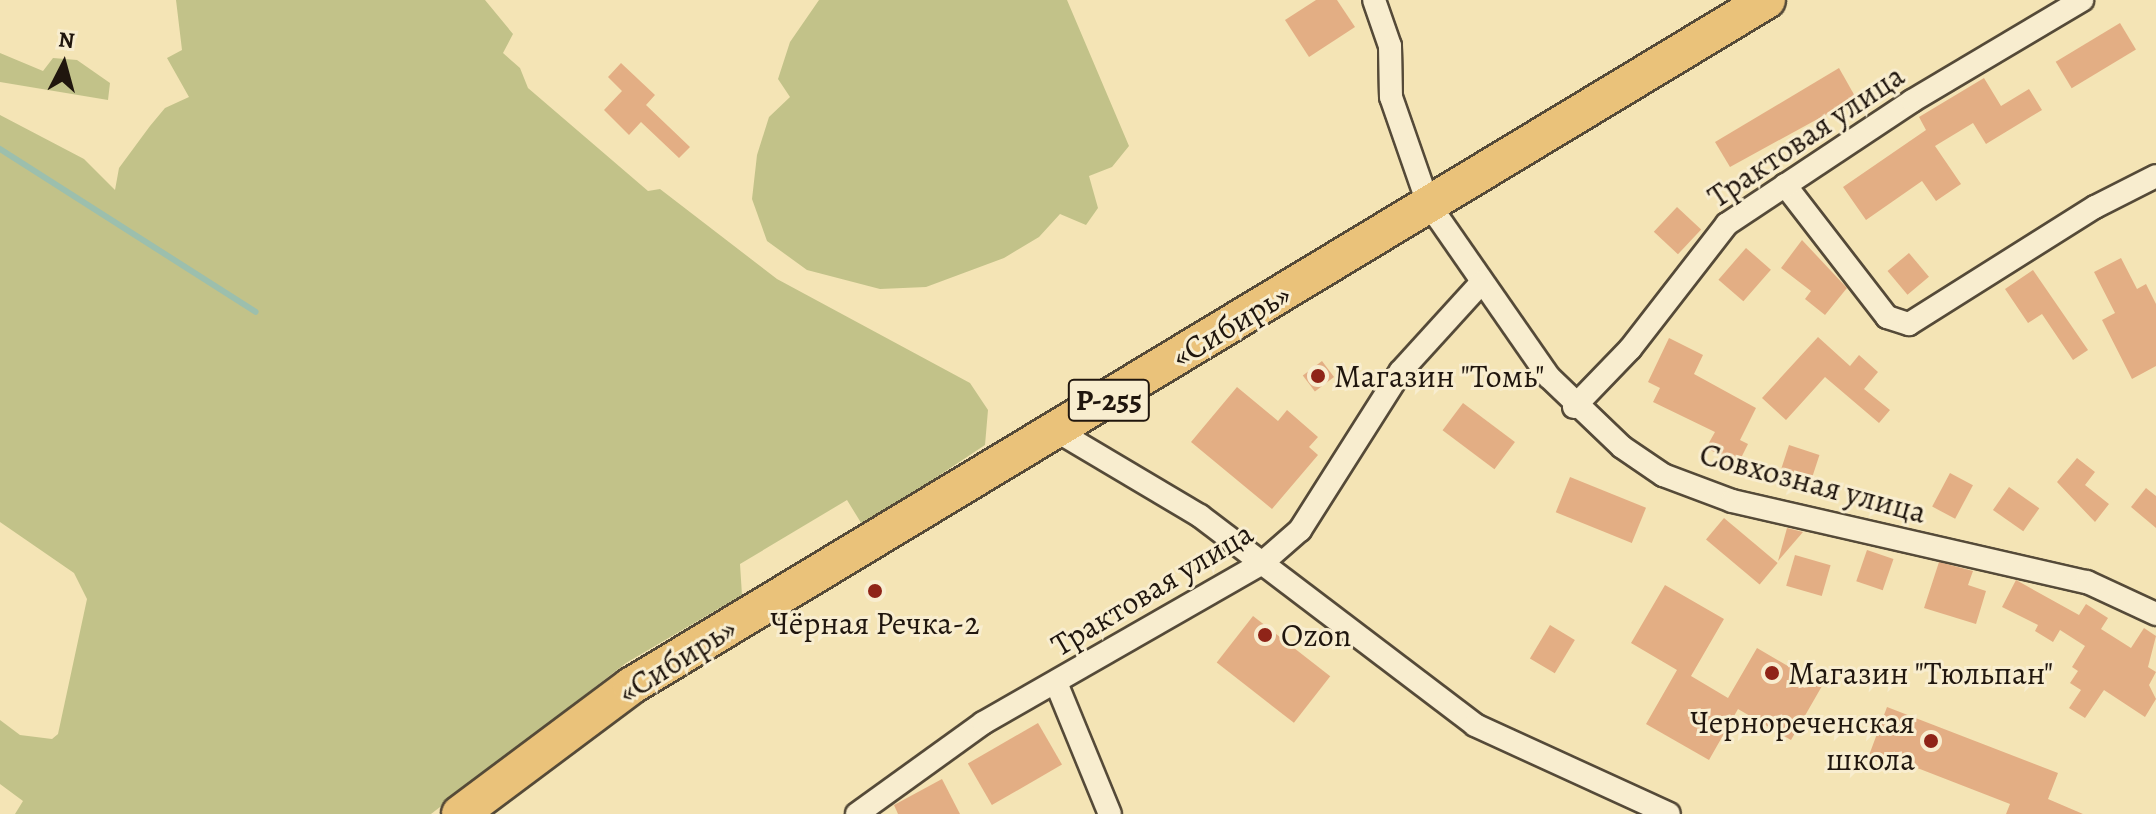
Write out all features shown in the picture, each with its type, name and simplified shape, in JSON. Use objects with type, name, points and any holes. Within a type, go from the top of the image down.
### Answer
[{"type":"highway","name":"«Сибирь»","points":[[460,814],[631,686],[1767,0]]},
{"type":"street","name":"Совхозная улица","points":[[1374,0],[1390,46],[1391,97],[1428,203],[1574,407],[1663,475],[1732,501],[2087,582],[2156,614]]},
{"type":"street","name":"Трактовая улица","points":[[1574,407],[1630,349],[1727,224],[2082,0]]},
{"type":"street","points":[[1785,185],[1887,317],[1909,324],[2156,176]]},
{"type":"street","name":"Трактовая улица","points":[[857,814],[983,723],[1057,685],[1261,564],[1300,530],[1401,371],[1482,282]]},
{"type":"street","points":[[1057,431],[1200,516],[1475,725],[1669,814]]},
{"type":"street","points":[[1057,685],[1110,814]]},
{"type":"green space","points":[[176,0],[485,0],[513,34],[503,53],[520,68],[528,88],[648,191],[660,189],[777,279],[970,383],[988,410],[985,445],[863,526],[847,500],[740,564],[742,595],[626,663],[431,814],[15,814],[23,801],[0,784],[0,720],[20,735],[52,739],[58,734],[87,599],[74,573],[0,522],[0,115],[84,159],[115,190],[119,168],[150,126],[165,108],[189,97],[167,58],[182,50]]},
{"type":"green space","points":[[819,0],[1067,0],[1129,146],[1112,167],[1089,176],[1098,208],[1086,225],[1060,214],[1039,237],[1004,258],[926,287],[880,289],[807,270],[767,241],[752,199],[757,155],[769,117],[790,97],[778,79],[790,42]]},
{"type":"green space","points":[[0,53],[43,71],[53,58],[77,60],[110,83],[108,100],[0,82]]},
{"type":"building","points":[[1316,0],[1337,0],[1355,27],[1309,57],[1285,20]]},
{"type":"building","points":[[2120,23],[2136,50],[2072,88],[2056,62]]},
{"type":"building","points":[[621,63],[655,95],[646,105],[690,147],[679,158],[641,122],[629,135],[604,110],[622,91],[608,77]]},
{"type":"building","points":[[1839,68],[1856,98],[1730,167],[1715,142]]},
{"type":"building","points":[[1984,78],[2001,106],[2029,89],[2042,110],[1986,144],[1973,123],[1935,146],[1961,184],[1936,201],[1922,181],[1866,220],[1843,187],[1926,130],[1919,117]]},
{"type":"building","points":[[1677,207],[1701,230],[1678,254],[1654,232]]},
{"type":"building","points":[[1802,240],[1847,288],[1825,315],[1805,299],[1811,291],[1781,268]]},
{"type":"building","points":[[1746,248],[1771,270],[1743,301],[1718,280]]},
{"type":"building","points":[[1909,253],[1929,277],[1907,295],[1888,271]]},
{"type":"building","points":[[2121,258],[2137,289],[2146,284],[2156,304],[2156,366],[2132,379],[2102,320],[2115,313],[2094,272]]},
{"type":"building","points":[[2033,270],[2088,350],[2073,360],[2042,314],[2028,323],[2005,289]]},
{"type":"building","points":[[1818,337],[1850,366],[1859,355],[1878,372],[1864,389],[1890,410],[1879,423],[1825,377],[1786,420],[1762,398]]},
{"type":"building","points":[[1669,338],[1703,355],[1694,374],[1756,408],[1740,440],[1748,444],[1738,464],[1706,448],[1715,432],[1653,402],[1660,388],[1648,382]]},
{"type":"building","name":"Магазин \"Томь\"","points":[[1322,361],[1334,377],[1315,391],[1303,375]]},
{"type":"building","points":[[1237,387],[1278,421],[1287,410],[1318,437],[1309,447],[1318,455],[1272,509],[1191,442]]},
{"type":"building","points":[[1463,403],[1515,442],[1494,469],[1443,430]]},
{"type":"building","points":[[1789,445],[1819,455],[1809,487],[1778,477]]},
{"type":"building","points":[[2077,458],[2095,472],[2085,485],[2109,504],[2095,522],[2057,482]]},
{"type":"building","points":[[1950,473],[1973,485],[1955,519],[1932,507]]},
{"type":"building","points":[[1570,477],[1646,508],[1632,543],[1556,512]]},
{"type":"building","points":[[2009,487],[2039,508],[2023,531],[1993,510]]},
{"type":"building","points":[[2146,488],[2156,496],[2156,528],[2131,507]]},
{"type":"building","points":[[1724,518],[1778,563],[1760,584],[1706,539]]},
{"type":"building","points":[[1787,528],[1803,532],[1778,561]]},
{"type":"building","points":[[1867,550],[1893,559],[1883,590],[1856,581]]},
{"type":"building","points":[[1795,555],[1831,565],[1822,596],[1786,586]]},
{"type":"building","points":[[1939,562],[1973,571],[1968,585],[1986,591],[1976,624],[1924,608]]},
{"type":"building","points":[[2016,580],[2079,615],[2086,604],[2108,618],[2101,629],[2131,648],[2144,628],[2156,636],[2148,667],[2156,672],[2149,685],[2156,699],[2145,717],[2104,690],[2085,718],[2069,708],[2081,690],[2070,683],[2078,671],[2072,667],[2085,646],[2060,630],[2053,642],[2035,631],[2038,625],[2002,607]]},
{"type":"building","name":"Магазин \"Тюльпан\"","points":[[1665,585],[1724,619],[1691,676],[1728,698],[1757,648],[1822,686],[1791,740],[1738,709],[1709,760],[1646,724],[1677,670],[1631,643]]},
{"type":"building","points":[[1253,616],[1330,676],[1294,723],[1217,662]]},
{"type":"building","points":[[1550,625],[1575,640],[1555,673],[1530,658]]},
{"type":"building","points":[[1887,707],[2058,773],[2048,799],[2083,814],[2006,814],[2010,804],[1907,764],[1904,771],[1868,758]]},
{"type":"building","points":[[1038,723],[1062,765],[992,805],[968,764]]},
{"type":"building","points":[[942,779],[960,814],[898,814],[894,805]]},
{"type":"waterway","points":[[0,149],[256,312]]},
{"type":"place","name":"Магазин \"Томь\"","points":[[1318,376]]},
{"type":"place","name":"Чёрная Речка-2","points":[[875,591]]},
{"type":"place","name":"Ozon","points":[[1265,635]]},
{"type":"place","name":"Магазин \"Тюльпан\"","points":[[1772,673]]},
{"type":"place","name":"Чернореченская школа","points":[[1931,741]]}]
